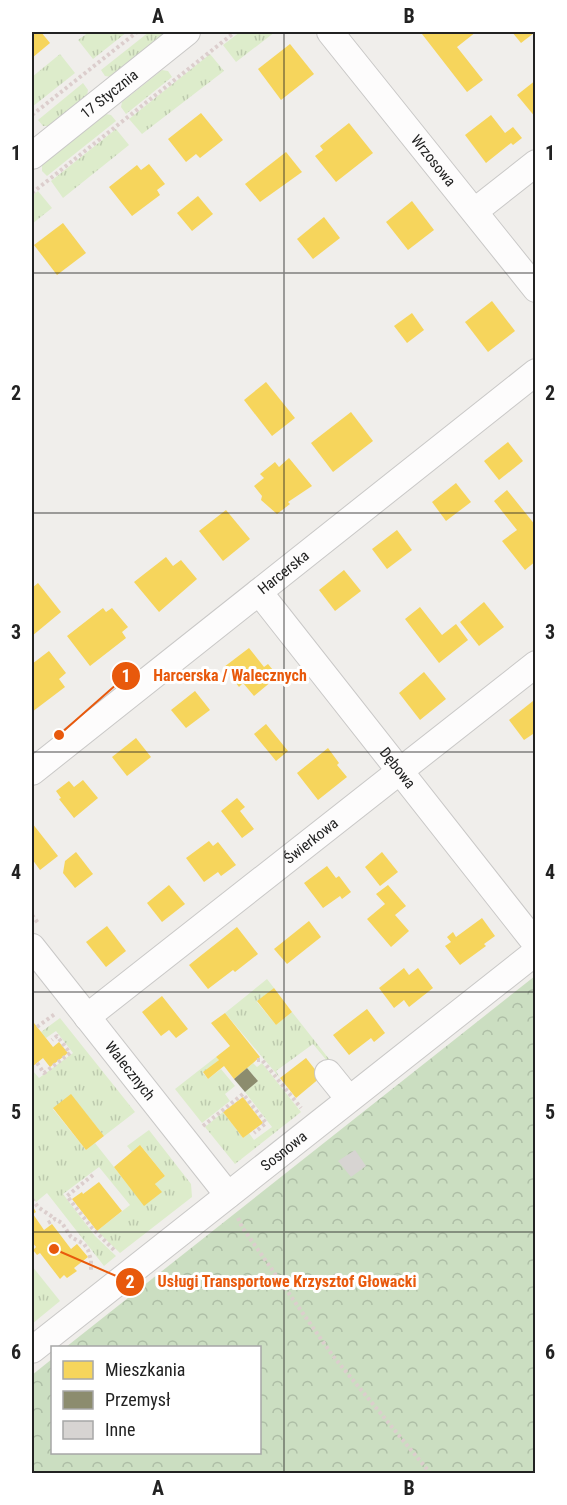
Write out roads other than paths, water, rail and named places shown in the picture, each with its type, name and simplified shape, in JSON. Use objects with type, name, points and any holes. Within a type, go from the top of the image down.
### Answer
[{"type":"street","name":"17 Stycznia","points":[[32,156],[188,32]]},
{"type":"street","name":"Wrzosowa","points":[[330,32],[536,290]]},
{"type":"street","points":[[474,211],[536,163]]},
{"type":"street","name":"Harcerska","points":[[32,772],[536,372]]},
{"type":"street","name":"Dębowa","points":[[259,591],[536,944]]},
{"type":"street","name":"Świerkowa","points":[[87,1017],[536,664]]},
{"type":"street","name":"Walecznych","points":[[32,947],[228,1195]]},
{"type":"street","name":"Sosnowa","points":[[32,1350],[536,952]]},
{"type":"street","points":[[328,1073],[349,1099]]},
{"type":"place","name":"Harcerska / Walecznych","points":[[59,735]]},
{"type":"place","name":"Usługi Transportowe Krzysztof Głowacki","points":[[54,1249]]}]
